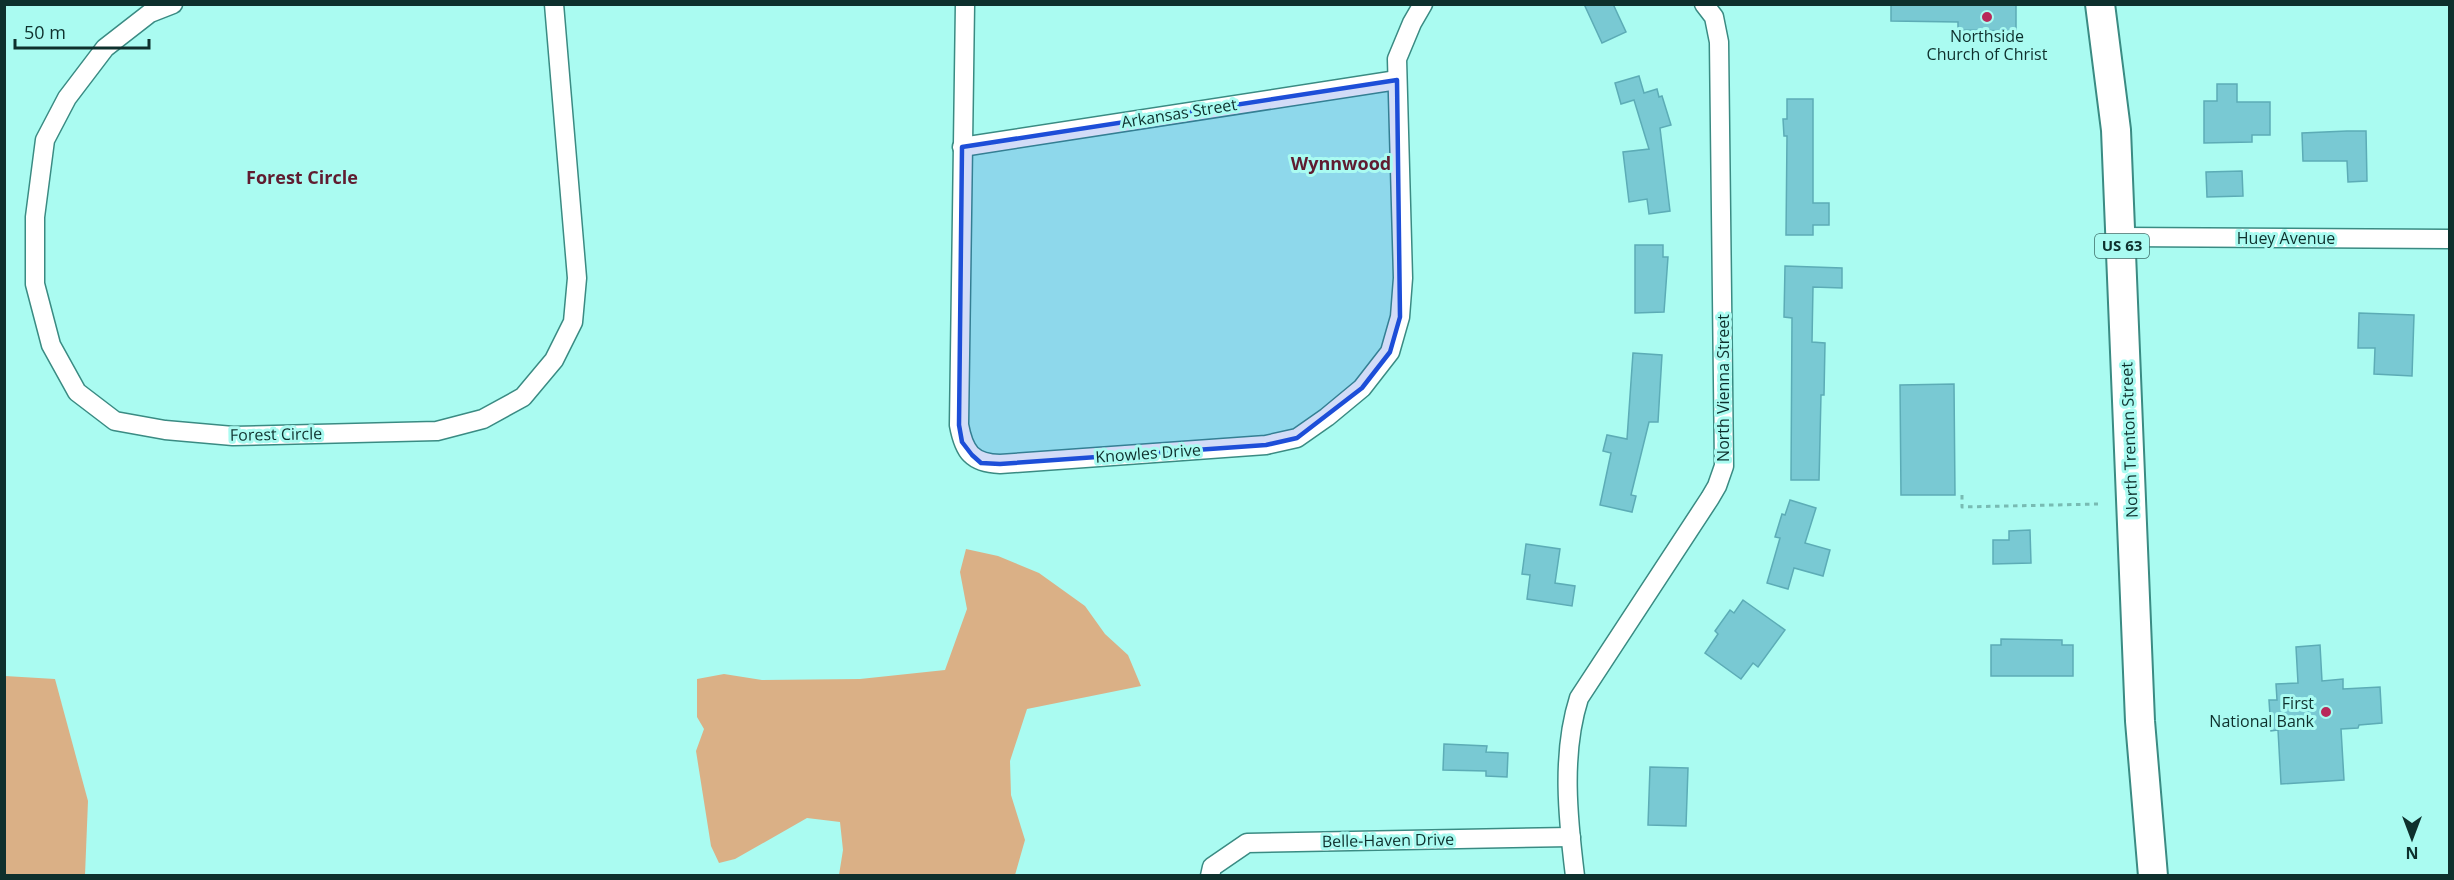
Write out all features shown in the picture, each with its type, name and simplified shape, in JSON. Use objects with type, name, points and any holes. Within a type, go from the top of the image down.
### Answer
[{"type":"highway","name":"North Trenton Street","points":[[2100,4],[2116,130],[2140,721],[2153,876]]},
{"type":"street","name":"Forest Circle","points":[[173,4],[150,13],[105,48],[67,98],[45,140],[35,217],[35,284],[51,345],[76,392],[115,421],[165,430],[233,436],[437,431],[483,419],[523,397],[554,360],[573,322],[577,278],[554,4]]},
{"type":"street","name":"Knowles Drive","points":[[965,4],[959,425],[962,442],[972,455],[981,463],[999,464],[1266,445],[1297,438],[1362,388],[1390,352],[1400,317],[1403,278],[1397,59],[1412,23],[1423,4]]},
{"type":"street","name":"North Vienna Street","points":[[1575,876],[1571,837],[1570,748],[1571,727],[1579,698],[1710,498],[1724,466],[1719,42],[1714,17],[1704,4]]},
{"type":"street","name":"Arkansas Street","points":[[962,147],[1397,80]]},
{"type":"street","name":"Huey Avenue","points":[[2122,237],[2450,239]]},
{"type":"street","name":"Belle-Haven Drive","points":[[1211,871],[1247,843],[1571,837]]},
{"type":"path","points":[[1962,495],[1962,507],[2098,504]]},
{"type":"highlighted area","points":[[1397,80],[1400,317],[1390,352],[1362,388],[1297,438],[1266,445],[1000,464],[981,463],[972,455],[962,442],[959,425],[962,147]]},
{"type":"shaded area","points":[[966,549],[998,556],[1039,573],[1085,606],[1105,634],[1128,655],[1141,686],[1027,709],[1010,761],[1011,795],[1025,840],[1015,875],[839,875],[843,850],[840,822],[807,818],[735,859],[719,863],[711,846],[696,751],[704,729],[697,717],[697,679],[724,674],[762,680],[860,679],[945,670],[967,609],[960,572]]},
{"type":"shaded area","points":[[5,676],[55,679],[88,801],[85,875],[5,875]]},
{"type":"building","points":[[1584,4],[1613,4],[1626,32],[1602,43]]},
{"type":"building","points":[[1891,4],[2016,4],[2016,31],[1958,30],[1958,22],[1891,21]]},
{"type":"building","points":[[1639,76],[1644,93],[1657,89],[1659,97],[1662,96],[1671,125],[1660,128],[1670,211],[1649,214],[1647,199],[1629,202],[1623,152],[1649,149],[1634,100],[1621,104],[1615,83]]},
{"type":"building","points":[[2217,84],[2237,84],[2237,102],[2270,102],[2270,135],[2252,135],[2252,142],[2204,143],[2204,101],[2217,101]]},
{"type":"building","points":[[1787,99],[1813,99],[1813,203],[1829,203],[1829,225],[1813,225],[1813,235],[1786,235],[1787,136],[1784,136],[1783,119],[1787,119]]},
{"type":"building","points":[[2366,131],[2367,181],[2348,182],[2347,161],[2303,161],[2302,133]]},
{"type":"building","points":[[2242,171],[2243,196],[2207,197],[2206,172]]},
{"type":"building","points":[[1635,245],[1663,245],[1663,257],[1668,257],[1664,312],[1635,313]]},
{"type":"building","points":[[1785,266],[1842,268],[1842,288],[1813,287],[1812,342],[1825,343],[1819,480],[1791,480],[1792,318],[1784,317]]},
{"type":"building","points":[[2359,313],[2414,315],[2412,376],[2374,374],[2375,348],[2358,348]]},
{"type":"building","points":[[1633,353],[1662,355],[1658,422],[1649,422],[1631,495],[1636,496],[1632,512],[1600,505],[1611,453],[1603,451],[1607,435],[1627,439]]},
{"type":"building","points":[[1954,384],[1955,495],[1901,495],[1900,385]]},
{"type":"building","points":[[1790,500],[1816,508],[1805,543],[1830,550],[1823,576],[1794,568],[1788,589],[1767,583],[1780,538],[1775,537],[1782,514],[1785,515]]},
{"type":"building","points":[[2030,530],[2031,563],[1993,564],[1993,540],[2009,540],[2009,531]]},
{"type":"building","points":[[1526,544],[1560,549],[1555,583],[1575,586],[1572,606],[1527,599],[1530,575],[1522,574]]},
{"type":"building","points":[[1743,600],[1785,630],[1758,667],[1753,663],[1741,679],[1705,653],[1718,634],[1715,631],[1730,610],[1734,613]]},
{"type":"building","points":[[2001,639],[2062,640],[2062,645],[2073,645],[2073,676],[1991,676],[1991,645],[2001,645]]},
{"type":"building","name":"First National Bank","points":[[2320,645],[2322,681],[2343,679],[2343,689],[2380,687],[2382,723],[2341,729],[2344,780],[2281,784],[2278,730],[2271,731],[2269,700],[2277,700],[2276,684],[2298,683],[2296,647]]},
{"type":"building","points":[[1444,744],[1487,746],[1486,752],[1508,753],[1507,777],[1486,776],[1486,771],[1443,770]]},
{"type":"building","points":[[1650,767],[1688,768],[1686,826],[1648,825]]},
{"type":"place","name":"Northside Church of Christ","points":[[1987,17]]},
{"type":"place","name":"First National Bank","points":[[2326,712]]},
{"type":"district","name":"Wynnwood","points":[[1341,164]]},
{"type":"district","name":"Forest Circle","points":[[302,178]]}]
